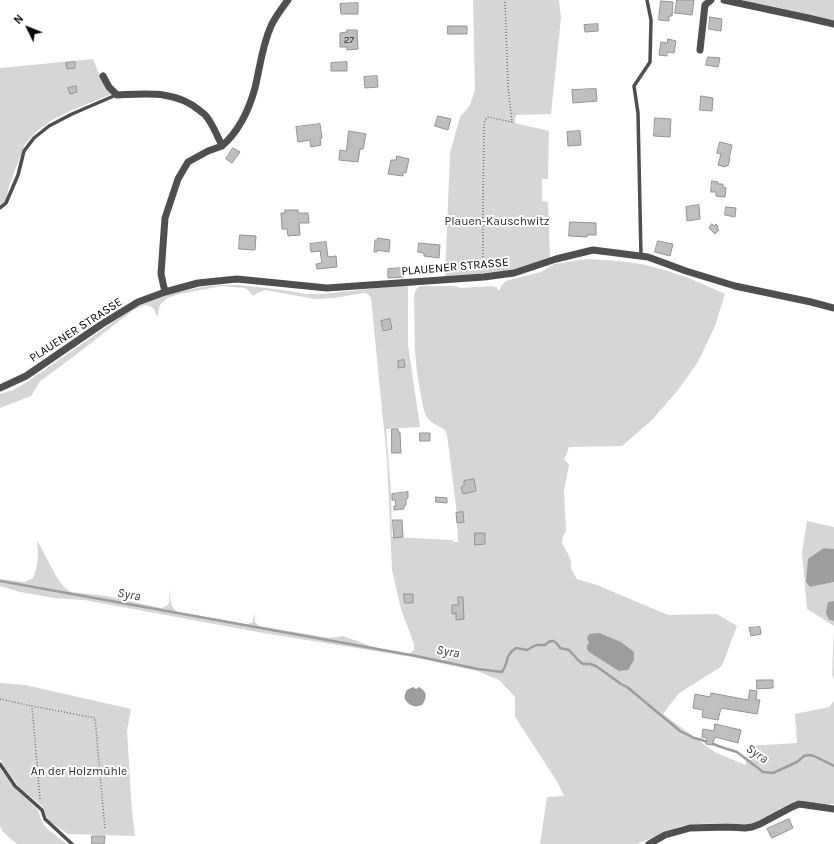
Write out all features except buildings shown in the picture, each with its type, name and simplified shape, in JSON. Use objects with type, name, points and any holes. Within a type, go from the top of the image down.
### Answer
[{"type":"street","points":[[165,292],[161,274],[166,218],[170,200],[178,179],[188,162],[208,151],[222,146],[231,138],[248,108],[255,88],[262,54],[271,26],[280,10],[288,0]]},
{"type":"street","points":[[700,50],[705,5],[712,0]]},
{"type":"street","points":[[724,0],[834,24]]},
{"type":"street","points":[[102,76],[116,95],[151,94],[174,96],[191,103],[206,116],[222,146]]},
{"type":"street","name":"PLAUENER STRASSE","points":[[0,388],[26,376],[102,324],[138,302],[165,292],[198,283],[237,279],[327,288],[484,277],[514,273],[556,259],[593,250],[648,257],[686,271],[735,286],[834,308]]},
{"type":"street","points":[[649,844],[665,835],[690,828],[752,827],[799,804],[831,809]]},
{"type":"lane","points":[[641,256],[638,113],[634,86],[650,62],[651,20],[647,0]]},
{"type":"lane","points":[[0,208],[6,203],[18,175],[24,151],[34,138],[49,126],[72,114],[116,95]]},
{"type":"lane","points":[[0,764],[16,786],[42,810],[45,819],[72,844]]},
{"type":"path","points":[[484,277],[483,204],[485,120],[488,117],[512,122],[508,87],[505,0]]},
{"type":"path","points":[[0,699],[95,718],[105,830]]},
{"type":"path","points":[[32,706],[40,800]]},
{"type":"green space","name":"Plauen-Kauschwitz","points":[[473,0],[559,0],[561,18],[551,114],[516,115],[515,123],[549,131],[548,179],[542,179],[542,201],[548,202],[550,258],[514,270],[481,275],[445,277],[450,153],[460,117],[470,105],[475,90]]},
{"type":"green space","points":[[724,0],[834,0],[834,24]]},
{"type":"green space","points":[[93,59],[103,82],[112,94],[52,120],[36,132],[25,144],[9,186],[6,203],[0,208],[0,68]]},
{"type":"green space","points":[[586,259],[627,262],[652,266],[684,276],[725,294],[715,326],[698,362],[678,390],[653,419],[622,446],[569,447],[564,460],[569,465],[564,491],[566,531],[562,539],[562,543],[570,558],[572,570],[577,579],[597,585],[668,615],[717,614],[737,626],[722,666],[678,694],[663,714],[716,753],[746,765],[747,746],[797,743],[795,714],[829,707],[834,701],[834,804],[822,805],[799,800],[770,816],[745,826],[729,823],[681,826],[637,844],[540,844],[547,797],[564,796],[558,783],[515,717],[515,697],[499,680],[477,671],[412,657],[263,633],[84,600],[54,598],[20,592],[0,586],[0,579],[25,582],[33,578],[38,555],[37,540],[56,576],[64,587],[71,592],[107,596],[161,608],[165,607],[170,602],[169,590],[172,606],[178,612],[246,624],[252,623],[254,612],[255,622],[259,626],[330,638],[343,636],[373,647],[409,654],[414,650],[414,644],[401,609],[392,570],[387,460],[371,298],[368,294],[364,293],[334,298],[315,299],[265,290],[253,296],[245,288],[222,286],[179,294],[167,298],[160,305],[157,317],[154,309],[150,306],[144,305],[132,311],[39,382],[31,396],[0,408],[0,394],[13,390],[27,382],[132,309],[159,297],[202,287],[222,285],[240,285],[306,294],[322,294],[405,285],[408,287],[408,345],[420,427],[386,429],[391,491],[392,537],[453,540],[453,542],[458,542],[456,506],[447,435],[445,430],[431,422],[426,416],[417,373],[415,351],[415,291],[421,286],[455,286],[461,288],[490,286],[496,287],[499,291],[501,286],[506,281],[541,272],[554,264]]},
{"type":"green space","points":[[807,521],[834,527],[834,549],[824,548],[810,587],[834,582],[834,601],[828,602],[829,620],[834,621],[834,626],[807,609],[802,552]]},
{"type":"green space","points":[[834,626],[834,680],[832,675]]},
{"type":"green space","name":"An der Holzmühle","points":[[0,683],[25,685],[131,709],[127,731],[135,836],[68,834],[49,821],[43,807],[19,787],[0,759]]},
{"type":"green space","points":[[0,768],[13,786],[38,810],[43,824],[67,844],[17,844],[3,832],[0,826]]},
{"type":"shaded area","points":[[824,548],[834,549],[834,582],[810,587],[806,582],[808,559]]},
{"type":"shaded area","points":[[834,601],[834,621],[829,620],[826,613],[828,602]]},
{"type":"shaded area","points":[[599,633],[621,642],[634,652],[634,660],[628,670],[619,671],[589,652],[587,649],[589,643],[587,638],[589,634]]},
{"type":"shaded area","points":[[413,687],[416,689],[419,687],[426,695],[422,705],[413,706],[405,700],[407,690]]},
{"type":"waterway","name":"Syra","points":[[0,581],[416,656],[478,669],[502,672],[508,657],[516,648],[527,650],[536,645],[545,645],[554,641],[560,648],[569,650],[583,664],[596,666],[627,687],[680,731],[694,738],[737,752],[763,772],[773,773],[797,762],[804,756],[809,755],[834,766]]}]
